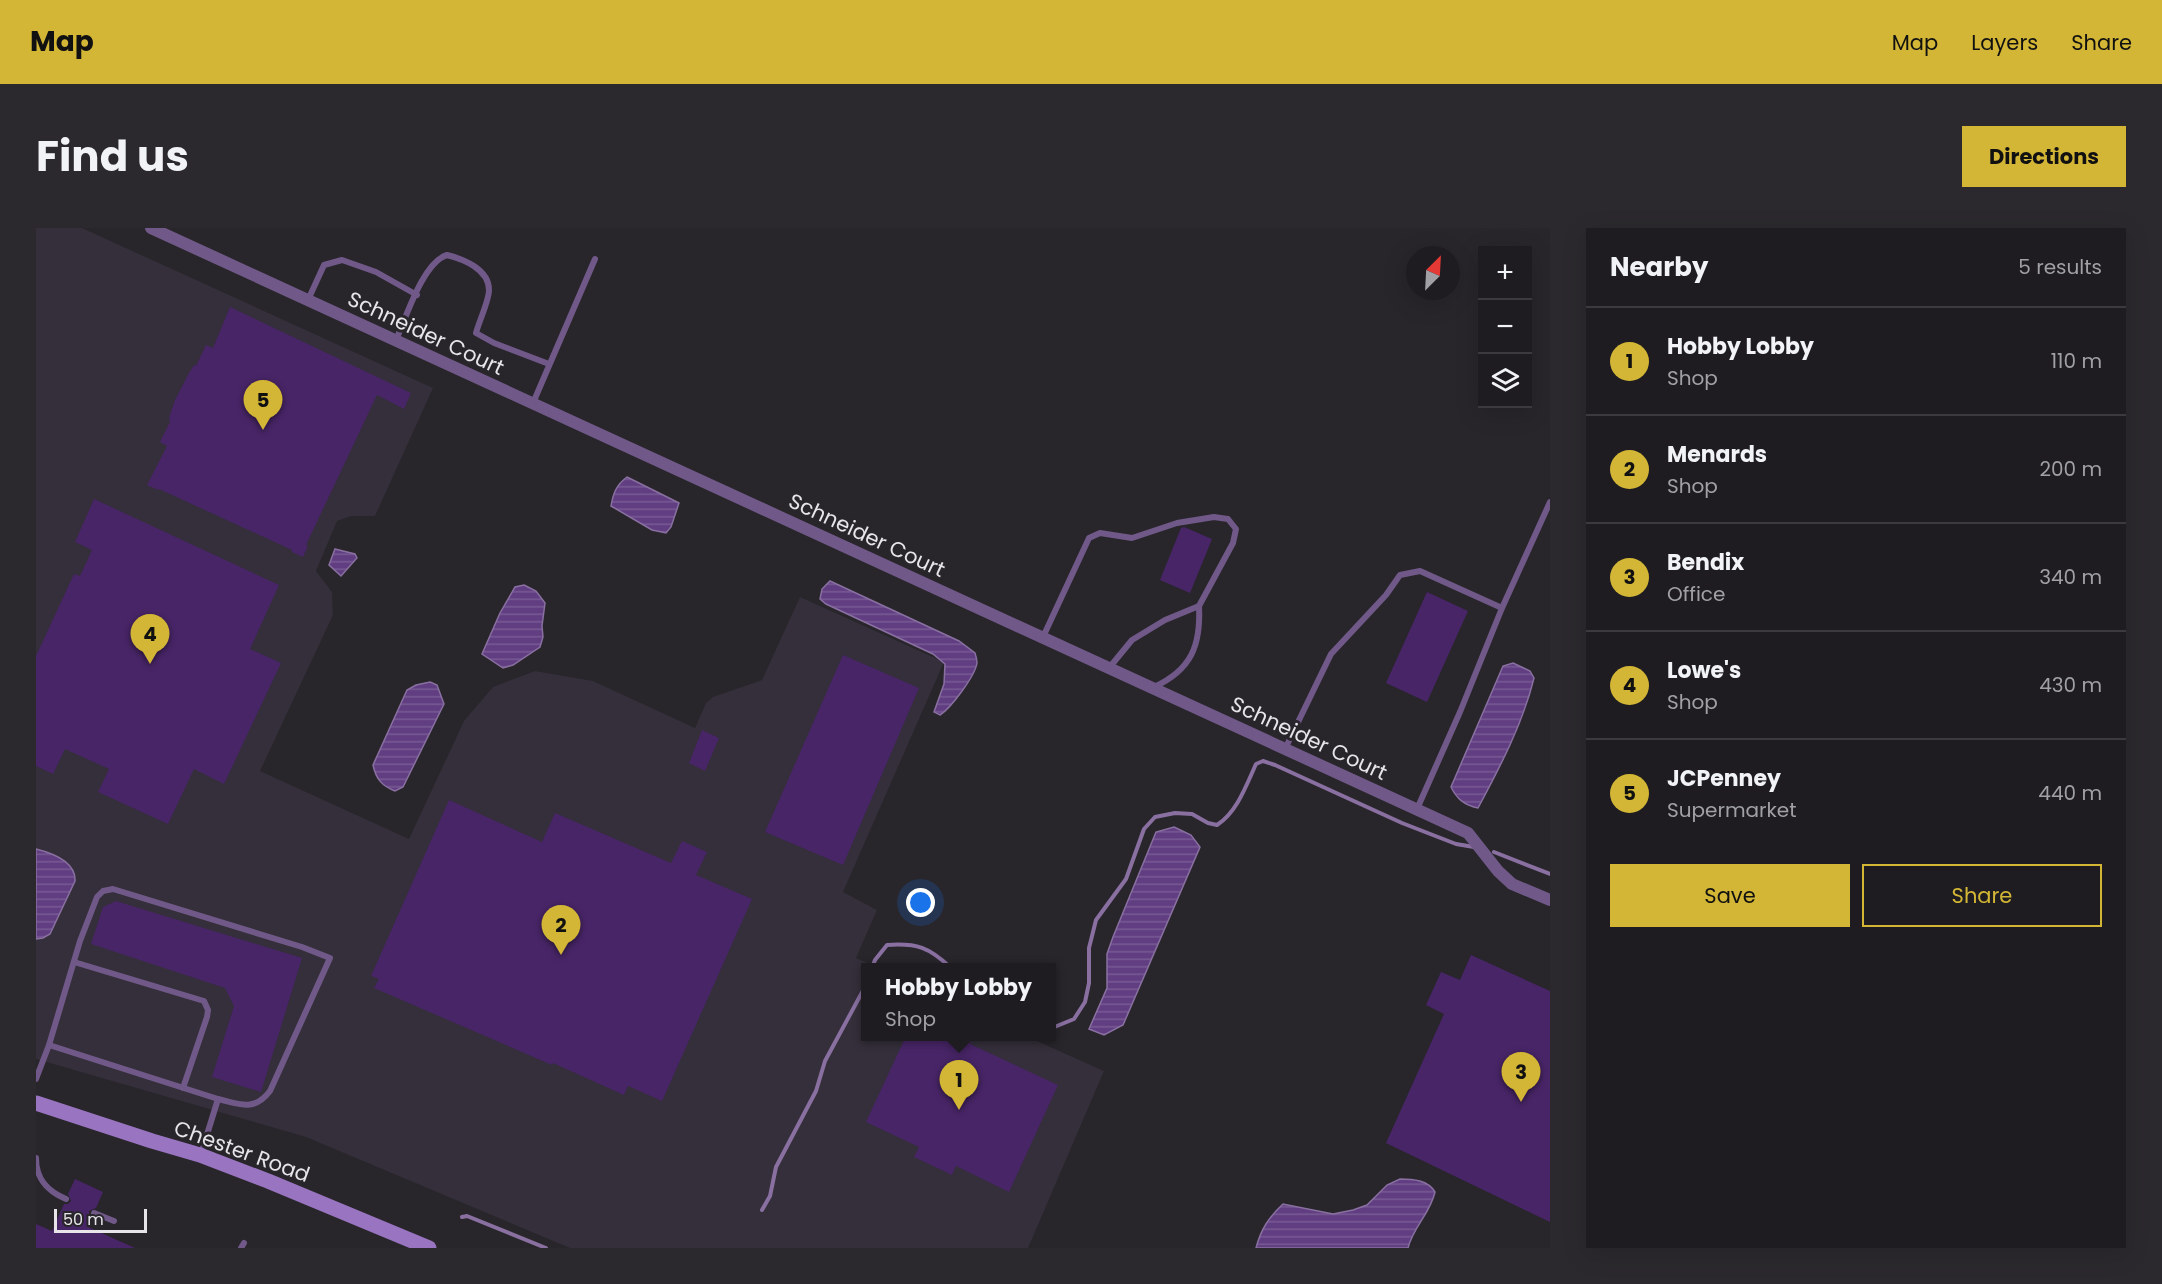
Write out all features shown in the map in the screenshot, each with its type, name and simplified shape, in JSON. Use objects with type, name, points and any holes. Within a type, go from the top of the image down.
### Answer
[{"type":"street","name":"Schneider Court","points":[[151,228],[1468,833],[1498,872],[1512,884],[1550,900]]},
{"type":"street","name":"Chester Road","points":[[36,1103],[152,1142],[200,1155],[429,1248]]},
{"type":"lane","points":[[396,340],[427,271],[439,257],[447,255],[478,268],[486,279],[489,290],[476,333],[494,343],[549,364]]},
{"type":"lane","points":[[533,404],[595,259]]},
{"type":"lane","points":[[308,300],[324,265],[342,260],[376,272],[417,295]]},
{"type":"lane","points":[[1417,809],[1460,712],[1502,608],[1550,502]]},
{"type":"lane","points":[[1043,637],[1089,538],[1100,533],[1132,538],[1177,523],[1214,517],[1228,519],[1236,529],[1233,543],[1199,606],[1197,643],[1179,672],[1153,688]]},
{"type":"lane","points":[[1285,748],[1331,654],[1386,595],[1400,575],[1420,571],[1502,608]]},
{"type":"lane","points":[[1109,668],[1132,640],[1165,620],[1199,606]]},
{"type":"lane","points":[[36,1079],[97,897],[103,891],[113,889],[302,947],[330,958],[270,1091],[264,1100],[248,1106],[183,1088],[49,1045]]},
{"type":"lane","points":[[74,962],[204,1002],[208,1010],[207,1017],[183,1088]]},
{"type":"lane","points":[[200,1155],[219,1099]]},
{"type":"lane","points":[[36,1158],[39,1175],[47,1188],[66,1199]]},
{"type":"lane","points":[[94,1213],[114,1221]]},
{"type":"shaded area","points":[[36,228],[82,228],[433,388],[375,516],[351,516],[337,521],[316,571],[332,592],[333,615],[260,771],[409,839],[464,721],[493,687],[535,671],[593,681],[695,728],[706,703],[713,697],[762,680],[800,597],[944,662],[843,892],[877,910],[856,958],[867,963],[861,963],[861,1041],[1037,1041],[1104,1071],[1028,1248],[570,1248],[306,1137],[36,1059]]},
{"type":"shaded area","points":[[627,477],[679,503],[671,527],[666,533],[652,530],[611,506],[616,490]]},
{"type":"shaded area","points":[[335,549],[355,554],[357,558],[341,576],[329,565]]},
{"type":"shaded area","points":[[830,581],[959,641],[975,653],[977,663],[972,676],[945,711],[940,715],[934,712],[944,684],[945,664],[933,654],[826,604],[820,599],[822,589]]},
{"type":"shaded area","points":[[524,585],[536,591],[545,603],[543,637],[540,647],[513,665],[503,668],[482,654],[500,613],[515,587]]},
{"type":"shaded area","points":[[1513,663],[1530,671],[1534,678],[1510,744],[1478,808],[1473,807],[1462,801],[1451,787],[1503,666]]},
{"type":"shaded area","points":[[430,682],[437,685],[444,704],[403,787],[395,791],[380,781],[373,765],[407,690]]},
{"type":"shaded area","points":[[1174,827],[1191,835],[1200,847],[1123,1025],[1104,1035],[1089,1029],[1107,988],[1107,954],[1156,832]]},
{"type":"shaded area","points":[[36,849],[56,856],[67,863],[72,868],[75,881],[50,934],[36,939]]},
{"type":"shaded area","points":[[1400,1179],[1424,1183],[1435,1192],[1408,1248],[1256,1248],[1266,1224],[1283,1204],[1333,1214],[1353,1210],[1367,1205],[1387,1185]]},
{"type":"building","points":[[230,307],[411,393],[404,409],[377,395],[306,545],[308,546],[303,557],[147,485],[167,446],[160,442],[170,422],[169,418],[175,400],[206,345],[213,348]]},
{"type":"building","points":[[94,499],[279,585],[250,649],[281,663],[224,784],[194,769],[168,824],[98,792],[109,769],[65,749],[53,774],[36,766],[36,656],[74,574],[80,576],[92,550],[75,542]]},
{"type":"building","points":[[1184,527],[1212,539],[1190,593],[1160,580],[1181,528]]},
{"type":"building","points":[[1427,592],[1468,611],[1427,702],[1386,683]]},
{"type":"building","points":[[843,655],[919,688],[843,865],[765,832]]},
{"type":"building","points":[[702,730],[719,738],[705,771],[689,763]]},
{"type":"building","points":[[449,800],[542,842],[555,813],[671,863],[682,841],[707,852],[696,875],[752,899],[662,1101],[628,1086],[624,1095],[374,988],[379,979],[371,976]]},
{"type":"building","points":[[116,901],[302,958],[261,1092],[212,1077],[234,1006],[225,988],[91,944],[103,907]]},
{"type":"building","points":[[1471,955],[1550,991],[1550,1222],[1386,1143],[1444,1014],[1426,1005],[1441,972],[1460,980]]},
{"type":"building","points":[[904,1041],[972,1041],[970,1044],[1058,1085],[1009,1192],[956,1166],[952,1175],[914,1157],[919,1147],[866,1122]]},
{"type":"building","points":[[75,1179],[103,1192],[96,1208],[89,1211],[92,1218],[88,1227],[135,1248],[36,1248],[36,1224],[52,1231],[64,1204],[71,1201],[68,1194]]},
{"type":"waterway","points":[[1056,1026],[1074,1019],[1085,1002],[1089,983],[1089,948],[1096,920],[1126,879],[1144,829],[1155,817],[1175,813],[1192,814],[1217,825],[1235,806],[1256,764],[1263,761],[1275,765],[1402,823],[1456,844],[1474,847]]},
{"type":"waterway","points":[[1494,852],[1550,874]]},
{"type":"waterway","points":[[874,963],[887,945],[922,948],[945,963]]},
{"type":"waterway","points":[[762,1210],[770,1196],[776,1167],[816,1091],[825,1061],[861,994]]},
{"type":"waterway","points":[[462,1217],[467,1216],[546,1248]]},
{"type":"place","name":"JCPenney","points":[[263,430]]},
{"type":"place","name":"Lowe's","points":[[150,664]]},
{"type":"place","name":"Menards","points":[[561,955]]},
{"type":"place","name":"Bendix","points":[[1521,1102]]},
{"type":"place","name":"Hobby Lobby","points":[[959,1110]]}]
